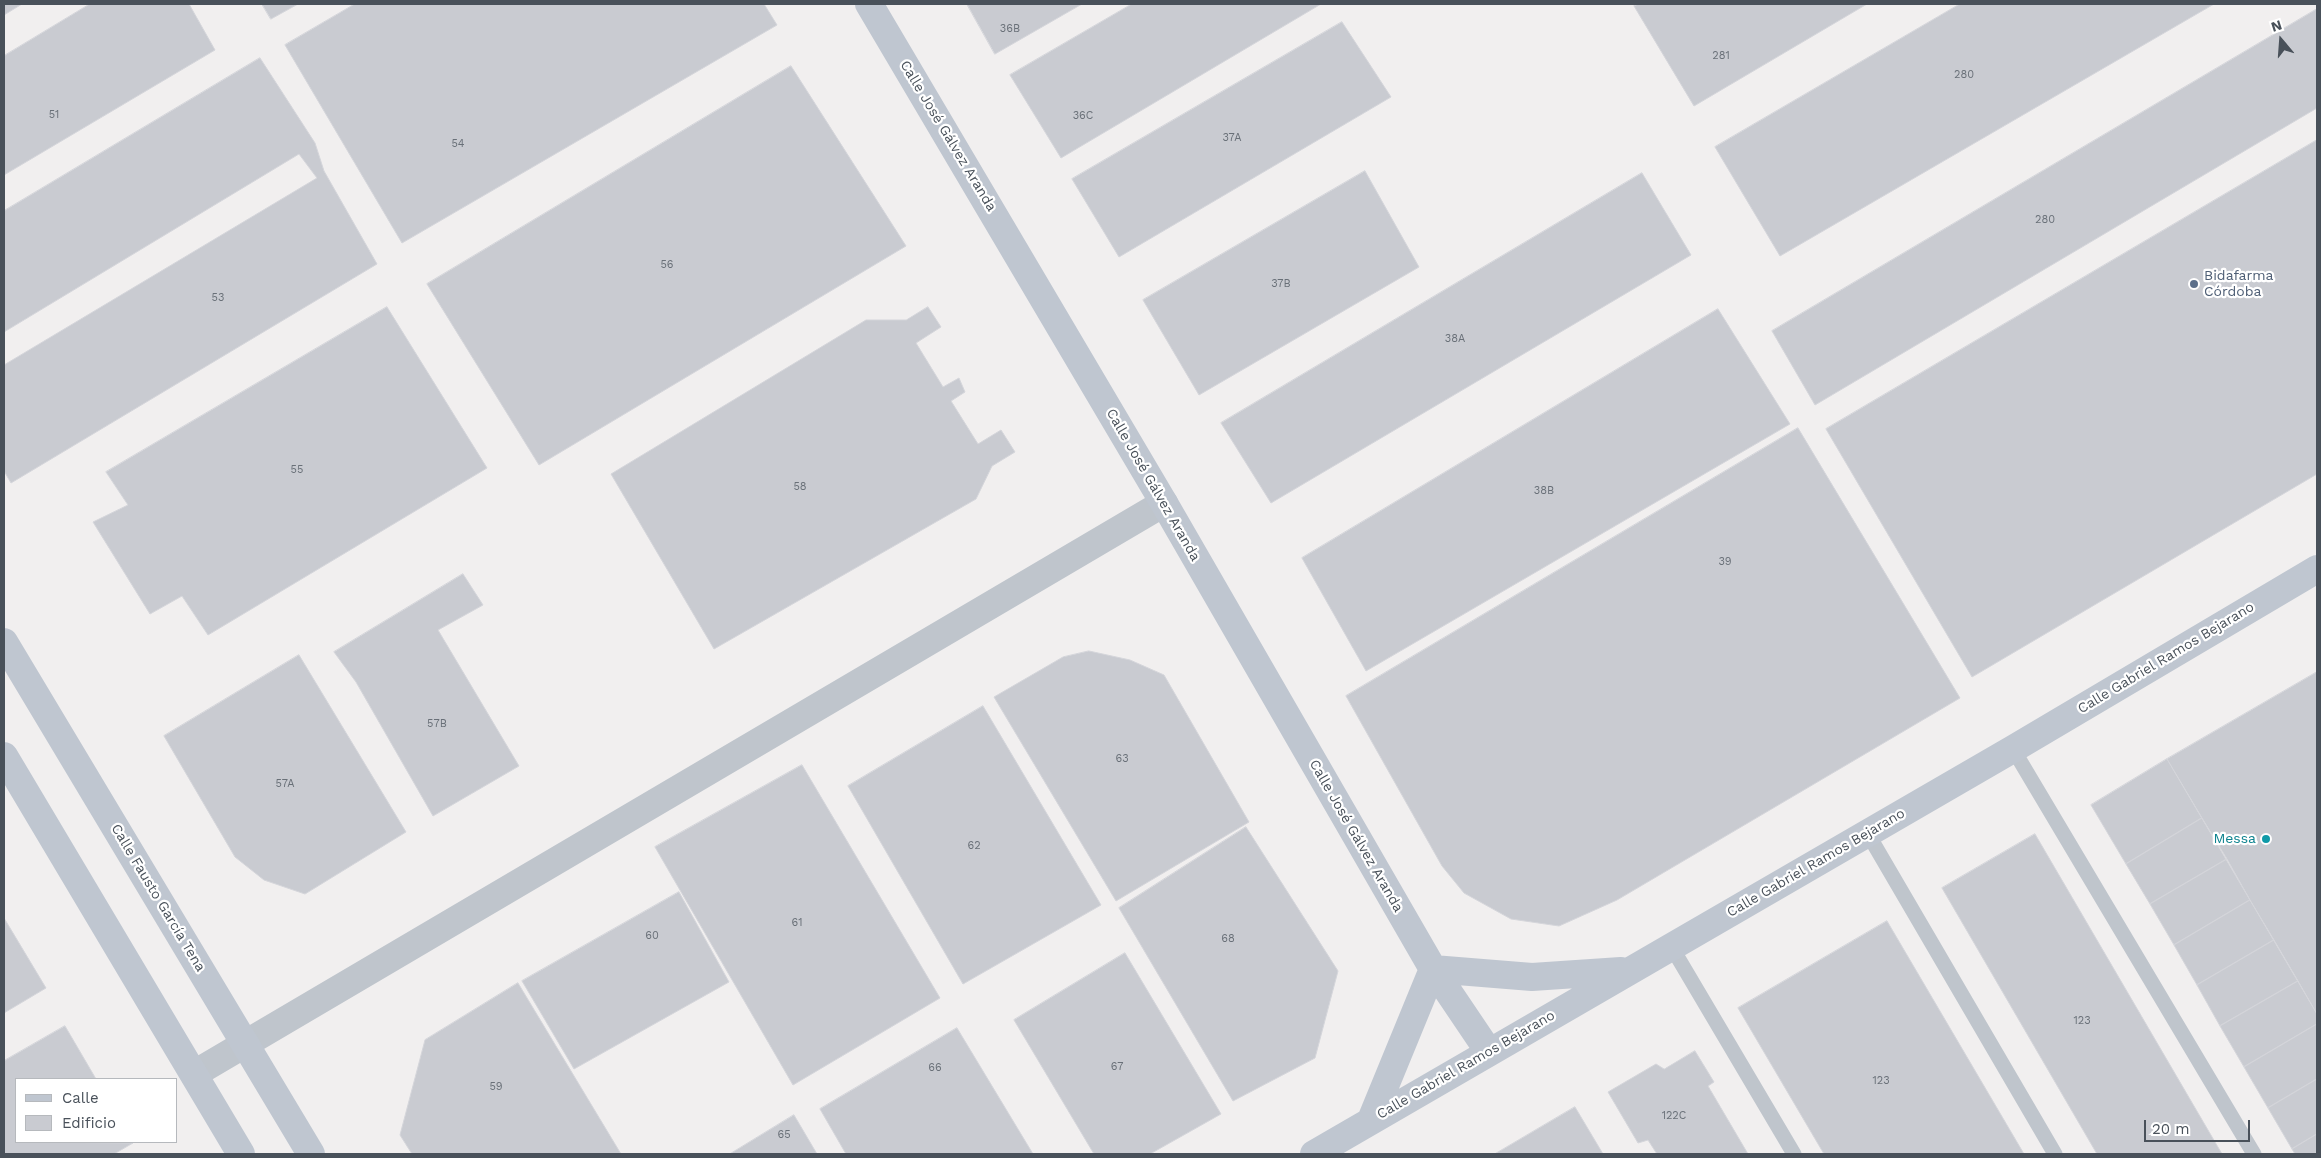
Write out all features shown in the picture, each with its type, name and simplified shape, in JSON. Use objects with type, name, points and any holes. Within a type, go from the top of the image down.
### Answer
[{"type":"street","name":"Calle José Gálvez Aranda","points":[[869,4],[1164,503],[1433,969],[1489,1052]]},
{"type":"street","points":[[194,1074],[1164,503]]},
{"type":"street","name":"Calle Gabriel Ramos Bejarano","points":[[1314,1154],[1671,946],[1868,834],[2317,569]]},
{"type":"street","name":"Calle Fausto García Tena","points":[[4,642],[311,1154]]},
{"type":"street","points":[[4,756],[241,1154]]},
{"type":"street","points":[[1371,1120],[1433,969],[1532,977],[1628,971]]},
{"type":"lane","points":[[2013,749],[2254,1154]]},
{"type":"lane","points":[[1868,834],[2055,1154]]},
{"type":"lane","points":[[1671,946],[1794,1154]]},
{"type":"building","points":[[4,4],[22,4],[4,15]]},
{"type":"building","points":[[90,4],[189,4],[215,50],[4,175],[4,56]]},
{"type":"building","points":[[262,4],[298,4],[271,19]]},
{"type":"building","points":[[355,4],[764,4],[777,25],[402,243],[285,45]]},
{"type":"building","points":[[967,4],[1082,4],[995,54]]},
{"type":"building","points":[[1132,4],[1321,4],[1061,158],[1010,75]]},
{"type":"building","points":[[1639,4],[1867,4],[1694,106],[1634,6]]},
{"type":"building","points":[[1960,4],[2214,4],[1780,256],[1715,147]]},
{"type":"building","points":[[2317,9],[2317,108],[1815,405],[1772,331]]},
{"type":"building","points":[[1342,22],[1391,97],[1119,257],[1072,179]]},
{"type":"building","points":[[260,58],[315,143],[324,171],[377,264],[11,483],[4,471],[4,365],[317,178],[299,154],[4,332],[4,211]]},
{"type":"building","points":[[791,66],[906,246],[539,465],[427,284]]},
{"type":"building","name":"Bidafarma Córdoba","points":[[2317,140],[2317,474],[1972,677],[1826,429]]},
{"type":"building","points":[[1365,171],[1419,267],[1199,395],[1143,300]]},
{"type":"building","points":[[1642,173],[1691,255],[1271,503],[1221,423]]},
{"type":"building","points":[[387,307],[487,468],[208,635],[182,596],[150,614],[93,522],[128,505],[106,472]]},
{"type":"building","points":[[928,307],[941,327],[916,343],[943,387],[959,378],[965,392],[951,401],[978,444],[1001,430],[1015,452],[992,466],[976,499],[714,649],[611,474],[866,320],[906,320]]},
{"type":"building","points":[[1718,309],[1790,424],[1366,671],[1302,558]]},
{"type":"building","points":[[1798,428],[1960,698],[1617,900],[1559,926],[1511,919],[1464,893],[1442,866],[1346,696]]},
{"type":"building","points":[[463,574],[483,605],[438,630],[519,766],[433,816],[356,682],[334,652]]},
{"type":"building","points":[[1089,651],[1130,660],[1164,675],[1249,822],[1116,901],[994,697],[1063,657]]},
{"type":"building","points":[[299,655],[406,832],[305,894],[264,880],[235,857],[164,736]]},
{"type":"building","name":"Messa","points":[[2317,672],[2317,1014],[2167,759]]},
{"type":"building","points":[[983,706],[1101,905],[963,984],[848,786]]},
{"type":"building","points":[[2167,759],[2202,818],[2126,864],[2091,805]]},
{"type":"building","points":[[802,765],[940,998],[793,1085],[655,847]]},
{"type":"building","points":[[2202,818],[2227,859],[2150,904],[2126,864]]},
{"type":"building","points":[[1246,827],[1338,971],[1315,1058],[1233,1101],[1119,908]]},
{"type":"building","points":[[2035,834],[2222,1154],[2097,1154],[1942,888]]},
{"type":"building","points":[[2227,859],[2250,900],[2174,945],[2150,904]]},
{"type":"building","points":[[679,892],[729,982],[574,1069],[522,981]]},
{"type":"building","points":[[2250,900],[2274,940],[2197,985],[2174,945]]},
{"type":"building","points":[[4,918],[46,988],[4,1013]]},
{"type":"building","points":[[1887,921],[2024,1154],[1824,1154],[1738,1008]]},
{"type":"building","points":[[2274,940],[2298,981],[2220,1026],[2197,985]]},
{"type":"building","points":[[1125,953],[1221,1114],[1150,1154],[1094,1154],[1014,1020]]},
{"type":"building","points":[[2298,981],[2317,1014],[2317,1024],[2244,1067],[2220,1026]]},
{"type":"building","points":[[518,983],[621,1154],[412,1154],[400,1135],[425,1040]]},
{"type":"building","points":[[2317,1024],[2317,1079],[2268,1108],[2244,1067]]},
{"type":"building","points":[[65,1026],[95,1078],[15,1078],[15,1143],[133,1143],[114,1154],[4,1154],[4,1061]]},
{"type":"building","points":[[957,1028],[1033,1154],[846,1154],[820,1109]]},
{"type":"building","points":[[1695,1051],[1714,1082],[1708,1086],[1748,1154],[1657,1154],[1648,1140],[1638,1143],[1608,1092],[1656,1064],[1664,1069]]},
{"type":"building","points":[[2317,1079],[2317,1134],[2292,1149],[2268,1108]]},
{"type":"building","points":[[1575,1107],[1603,1154],[1495,1154]]},
{"type":"building","points":[[794,1115],[817,1154],[730,1154]]},
{"type":"building","points":[[2317,1134],[2317,1154],[2295,1154],[2292,1149]]},
{"type":"place","name":"Bidafarma Córdoba","points":[[2194,284]]},
{"type":"place","name":"Messa","points":[[2266,839]]}]
